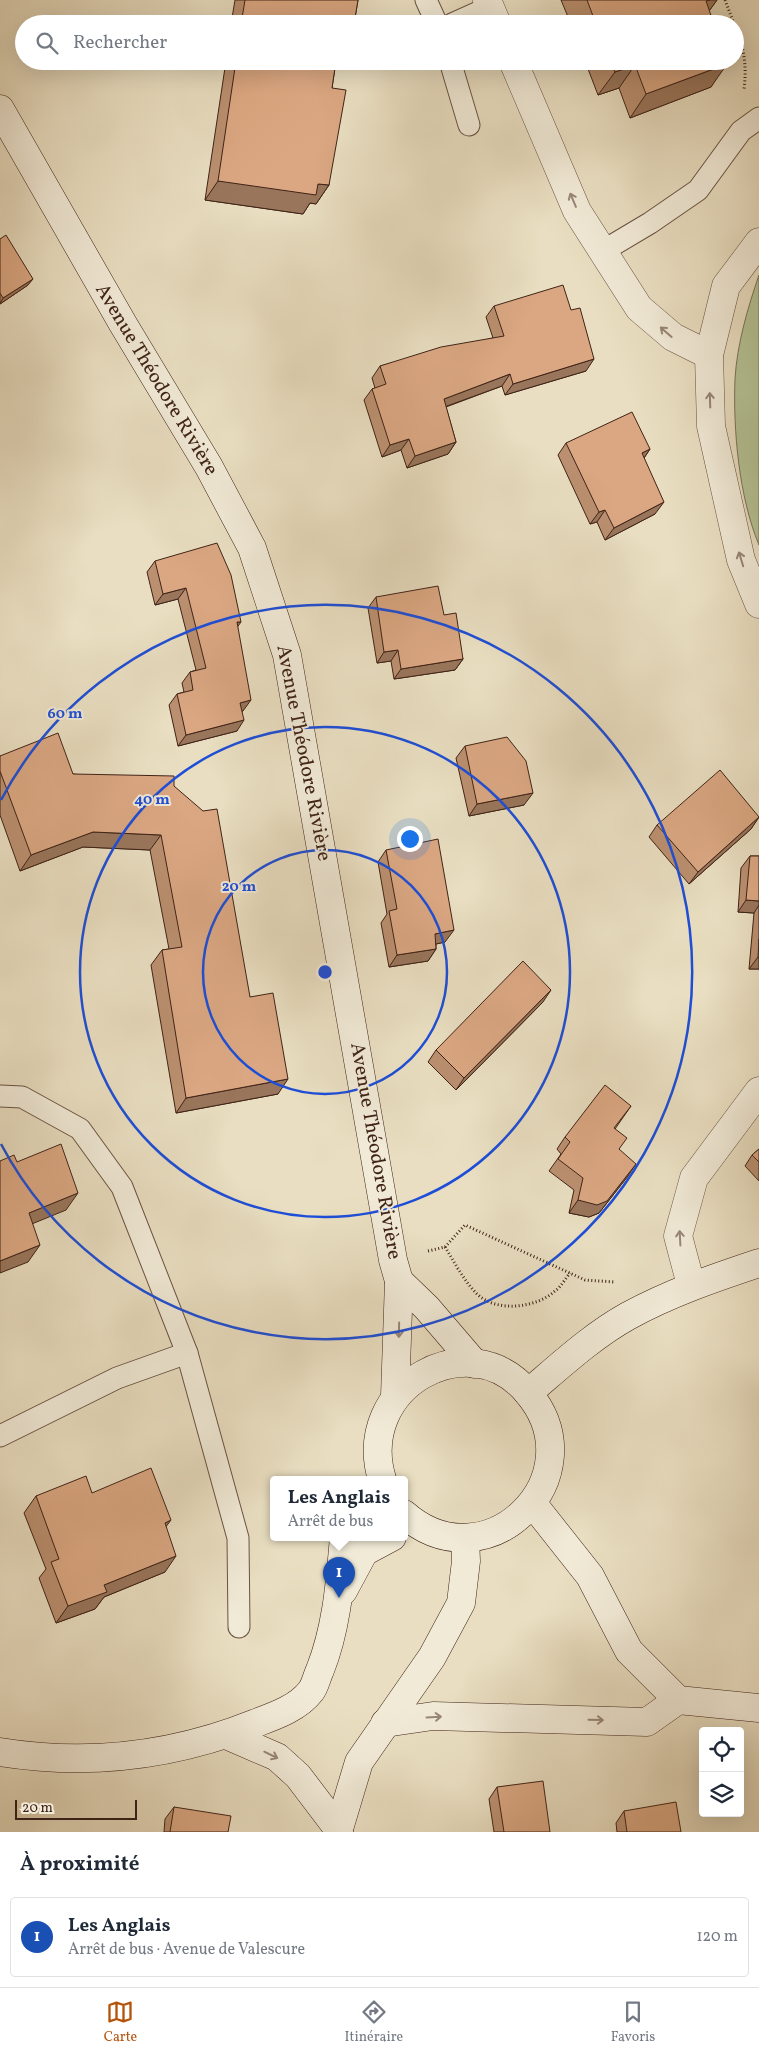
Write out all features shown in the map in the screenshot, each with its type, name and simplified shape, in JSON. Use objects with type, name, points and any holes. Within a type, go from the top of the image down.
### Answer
[{"type":"main road","points":[[517,70],[577,210],[640,308],[673,337],[709,354]]},
{"type":"main road","name":"Avenue Théodore Rivière","points":[[0,109],[122,324],[209,467],[252,548],[287,655],[396,1271],[398,1361],[395,1396]]},
{"type":"main road","points":[[759,242],[726,286],[709,354],[711,426],[741,560],[759,604]]},
{"type":"main road","points":[[691,1285],[678,1236],[694,1178],[759,1091]]},
{"type":"main road","points":[[528,1393],[574,1355],[627,1317],[691,1285],[759,1263]]},
{"type":"main road","name":"Avenue Théodore Rivière","points":[[396,1271],[475,1364]]},
{"type":"main road","points":[[362,1476],[377,1440],[383,1417],[395,1396],[417,1376],[445,1365],[475,1364],[495,1369],[513,1378],[528,1393],[544,1418],[550,1447],[547,1478],[533,1504],[514,1522],[491,1534],[465,1538],[439,1535],[408,1523]]},
{"type":"main road","points":[[377,1440],[377,1464],[381,1476]]},
{"type":"main road","points":[[533,1504],[590,1576],[629,1651],[678,1700],[759,1708]]},
{"type":"main road","points":[[339,1831],[360,1762],[432,1657],[461,1603],[466,1561],[465,1538]]},
{"type":"main road","points":[[0,1752],[57,1759],[106,1758],[162,1751],[226,1735],[285,1712],[311,1691],[326,1654],[339,1598],[344,1541]]},
{"type":"main road","points":[[339,1598],[364,1552],[385,1541]]},
{"type":"main road","points":[[385,1723],[433,1716],[646,1722],[678,1700]]},
{"type":"main road","points":[[226,1735],[276,1757],[298,1776],[339,1831]]},
{"type":"lane","points":[[426,0],[433,15]]},
{"type":"lane","points":[[477,15],[491,10]]},
{"type":"lane","points":[[453,70],[469,125]]},
{"type":"lane","points":[[603,251],[698,190],[741,131],[759,118]]},
{"type":"lane","points":[[0,1096],[22,1096],[80,1129],[122,1187],[187,1353],[238,1538],[239,1627]]},
{"type":"lane","points":[[0,1436],[117,1378],[187,1353]]},
{"type":"path","points":[[725,0],[731,15]]},
{"type":"path","points":[[396,1271],[445,1247],[465,1225],[585,1280],[624,1282]]},
{"type":"path","points":[[445,1247],[465,1280],[479,1296],[514,1308],[555,1292],[570,1273]]},
{"type":"green space","points":[[759,275],[759,545],[752,526],[742,485],[736,441],[735,379],[747,313]]},
{"type":"building","points":[[245,0],[358,0],[356,15],[242,15]]},
{"type":"building","points":[[587,0],[710,0],[706,1],[711,15],[593,15]]},
{"type":"building","points":[[235,70],[335,70],[332,88],[346,90],[329,185],[318,184],[316,195],[218,181]]},
{"type":"building","points":[[637,70],[711,70],[646,94]]},
{"type":"building","points":[[6,235],[33,279],[3,298],[0,293],[0,239]]},
{"type":"building","points":[[563,285],[571,310],[580,308],[594,359],[513,384],[510,374],[444,399],[456,442],[415,456],[409,439],[390,445],[372,389],[386,384],[380,366],[441,347],[504,336],[494,306]]},
{"type":"building","points":[[632,412],[650,449],[642,453],[664,502],[614,528],[605,510],[599,512],[566,443]]},
{"type":"building","points":[[217,543],[231,575],[241,622],[237,622],[251,700],[240,703],[244,720],[186,735],[177,694],[193,690],[190,672],[206,668],[186,588],[163,594],[155,561]]},
{"type":"building","points":[[438,586],[444,615],[456,613],[463,659],[401,669],[398,650],[384,652],[376,597]]},
{"type":"building","points":[[58,733],[73,774],[174,776],[174,786],[203,811],[217,809],[250,997],[273,993],[288,1079],[186,1098],[162,950],[182,947],[161,835],[93,832],[31,855],[0,771],[0,756]]},
{"type":"building","points":[[507,737],[526,761],[533,793],[477,804],[465,746]]},
{"type":"building","points":[[720,770],[759,817],[698,872],[657,825]]},
{"type":"building","points":[[438,839],[454,930],[435,934],[436,949],[397,955],[389,911],[397,909],[386,850]]},
{"type":"building","points":[[750,856],[759,856],[759,901],[746,900]]},
{"type":"building","points":[[523,961],[551,990],[464,1078],[436,1050]]},
{"type":"building","points":[[605,1085],[631,1106],[614,1128],[627,1138],[619,1149],[636,1164],[607,1201],[597,1205],[578,1200],[583,1178],[558,1159],[570,1142],[565,1137]]},
{"type":"building","points":[[61,1144],[78,1193],[29,1213],[40,1245],[0,1261],[0,1161],[14,1155],[17,1162]]},
{"type":"building","points":[[759,1149],[759,1162],[752,1155]]},
{"type":"building","points":[[151,1468],[171,1520],[165,1523],[176,1556],[104,1585],[107,1592],[68,1606],[51,1562],[59,1559],[36,1496],[86,1476],[92,1493]]},
{"type":"building","points":[[543,1781],[550,1832],[504,1832],[497,1787]]},
{"type":"building","points":[[676,1802],[681,1832],[627,1832],[624,1811]]},
{"type":"building","points":[[174,1807],[231,1816],[228,1832],[170,1832]]},
{"type":"place","name":"Les Anglais","points":[[339,1598]]}]
